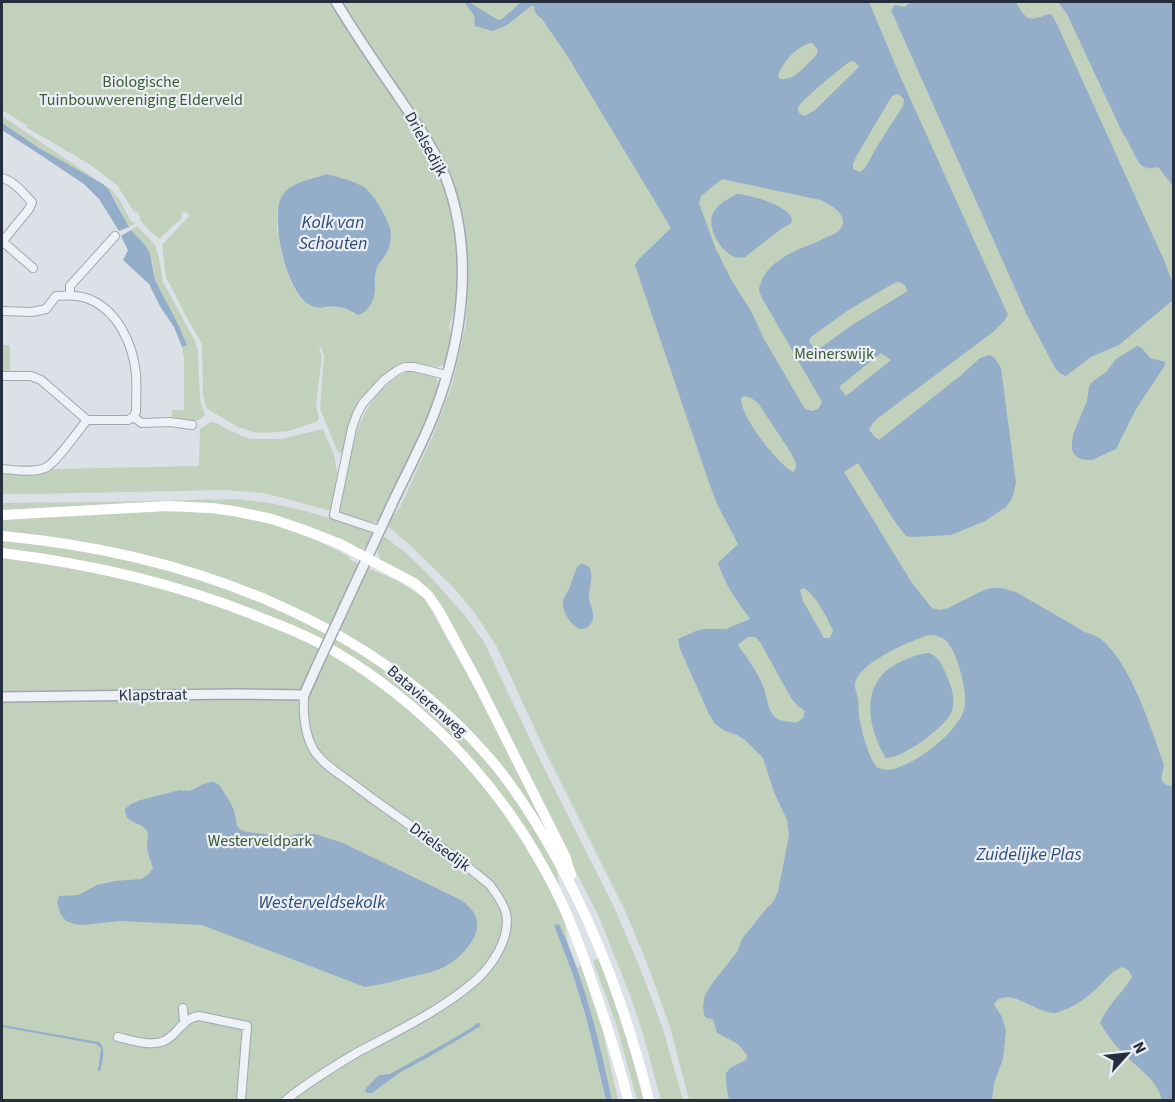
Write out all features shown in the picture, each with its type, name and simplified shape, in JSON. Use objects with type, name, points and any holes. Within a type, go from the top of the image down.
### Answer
[{"type":"main road","points":[[2,515],[168,506],[212,508],[251,514],[340,544],[422,589],[434,603],[479,685],[565,856],[576,893]]},
{"type":"main road","name":"Batavierenweg","points":[[2,536],[64,544],[146,560],[241,590],[348,640],[424,694],[496,766],[526,807],[576,893],[620,998],[631,1030],[649,1101]]},
{"type":"main road","name":"Batavierenweg","points":[[4,555],[54,560],[120,573],[186,590],[233,606],[335,652],[376,679],[425,718],[482,777],[542,863],[586,962],[611,1038],[628,1101]]},
{"type":"street","name":"Drielsedijk","points":[[286,1101],[333,1066],[426,1014],[477,980],[500,949],[506,927],[506,913],[490,885],[317,755],[308,739],[305,725],[304,695],[434,414],[458,330],[462,290],[459,230],[448,186],[432,148],[336,2]]},
{"type":"street","points":[[2,178],[6,178],[32,202],[29,209],[2,241],[33,268]]},
{"type":"street","points":[[70,295],[70,286],[115,236]]},
{"type":"street","points":[[2,311],[32,312],[46,309],[56,296],[70,295],[87,298],[102,306],[128,338],[136,375],[136,412],[128,420],[87,420],[41,380],[31,376],[2,376]]},
{"type":"street","points":[[380,530],[334,515],[357,414],[372,392],[398,370],[414,367],[446,375]]},
{"type":"street","points":[[133,417],[142,423],[192,425]]},
{"type":"street","points":[[2,469],[46,468],[57,459],[87,420]]},
{"type":"street","name":"Klapstraat","points":[[2,697],[304,695]]},
{"type":"street","points":[[183,1008],[184,1022]]},
{"type":"street","points":[[118,1037],[153,1044],[159,1043],[168,1040],[184,1022],[195,1016],[247,1026],[241,1101]]},
{"type":"green space","name":"Biologische Tuinbouwvereniging Elderveld","points":[[2,2],[332,2],[425,143],[437,164],[450,203],[457,243],[459,273],[457,305],[449,326],[452,337],[446,363],[439,367],[405,362],[399,364],[378,381],[360,401],[354,412],[342,453],[337,450],[320,409],[324,355],[321,347],[319,348],[322,356],[316,404],[319,419],[316,422],[289,431],[262,433],[236,426],[206,408],[203,394],[202,344],[166,277],[162,245],[189,216],[186,212],[182,213],[182,218],[159,239],[139,219],[141,218],[134,208],[136,215],[117,185],[89,164],[2,110]],"holes":[[[326,174],[382,260],[375,275],[375,292],[353,311],[337,307],[325,308],[300,298],[291,282],[277,229],[277,211],[293,185]]]},
{"type":"green space","name":"Meinerswijk","points":[[343,2],[1173,2],[1173,1100],[689,1100],[670,1027],[626,913],[544,749],[497,647],[474,612],[453,587],[386,525],[400,507],[434,433],[452,385],[466,324],[468,283],[466,242],[461,212],[444,159]]},
{"type":"green space","points":[[2,116],[112,190],[130,220],[135,224],[129,227],[115,199],[105,186],[18,134],[2,123]]},
{"type":"green space","points":[[137,226],[155,245],[163,282],[196,343],[200,400],[205,415],[195,421],[172,419],[172,410],[184,410],[182,347],[187,344],[155,280],[152,261],[146,246],[131,230]]},
{"type":"green space","points":[[2,345],[10,345],[10,374],[2,375]]},
{"type":"green space","points":[[412,371],[433,376],[438,381],[438,389],[426,425],[381,519],[378,522],[372,522],[341,514],[339,508],[349,457],[359,425],[376,396],[402,374]]},
{"type":"green space","points":[[211,422],[250,439],[282,439],[323,429],[334,455],[338,477],[331,511],[261,493],[224,490],[2,494],[2,474],[52,469],[199,466],[200,429]]},
{"type":"green space","points":[[237,499],[301,510],[368,529],[372,533],[371,539],[367,546],[360,550],[242,509],[2,512],[2,503]]},
{"type":"green space","name":"Westerveldpark","points":[[161,511],[235,516],[271,523],[327,545],[348,556],[352,561],[398,581],[426,599],[476,688],[553,844],[572,971],[586,1017],[606,1100],[2,1100],[2,518]]},
{"type":"green space","points":[[385,537],[428,574],[467,618],[484,642],[614,907],[663,1029],[683,1100],[661,1100],[630,995],[599,917],[439,603],[380,560],[377,549],[381,539]]},
{"type":"green space","points":[[599,958],[644,1100],[637,1100],[616,1023],[593,961]]},
{"type":"green space","points":[[581,966],[603,1032],[618,1100],[612,1100],[592,1017],[577,968]]},
{"type":"water","name":"Zuidelijke Plas","points":[[464,2],[469,2],[498,20],[521,2],[869,2],[1008,315],[993,332],[878,418],[869,430],[879,440],[980,358],[989,355],[994,357],[1001,368],[1016,483],[1012,499],[1006,507],[985,521],[951,535],[912,537],[906,536],[893,519],[858,463],[844,472],[912,583],[932,608],[940,610],[948,608],[991,588],[1016,592],[1102,640],[1123,665],[1147,716],[1164,765],[1163,782],[1173,786],[1173,1100],[1162,1100],[1156,1086],[1116,1046],[1100,1023],[1132,977],[1123,967],[1111,974],[1081,1001],[1057,1013],[1046,1012],[1014,998],[1006,997],[994,1004],[1002,1017],[1006,1031],[1003,1059],[994,1083],[992,1100],[729,1100],[726,1073],[730,1068],[746,1060],[747,1055],[738,1044],[717,1033],[713,1019],[706,1018],[703,1005],[705,995],[737,952],[742,939],[773,902],[778,892],[789,835],[787,820],[774,792],[763,758],[745,740],[715,724],[680,649],[678,639],[704,629],[726,629],[750,619],[728,586],[718,563],[738,544],[717,504],[707,477],[635,265],[671,228],[568,57],[542,19],[536,14],[534,6],[507,25],[493,31],[475,26],[474,15]],"holes":[[[812,43],[818,50],[817,54],[795,75],[780,79],[778,76],[783,65],[801,47]],[[851,61],[859,67],[815,110],[805,116],[800,114],[799,106]],[[898,94],[904,99],[903,106],[865,168],[860,172],[853,169],[857,155],[892,96]],[[722,179],[820,200],[831,205],[840,213],[843,223],[836,233],[795,251],[772,266],[762,280],[759,289],[822,402],[819,408],[813,411],[805,409],[764,339],[715,247],[699,203],[701,196]],[[896,282],[905,286],[906,292],[852,325],[819,349],[815,350],[809,341],[811,337],[850,309]],[[881,353],[891,360],[846,396],[839,387]],[[744,396],[758,403],[791,453],[796,463],[794,472],[770,451],[746,416],[741,398]],[[804,588],[824,613],[833,631],[830,638],[824,638],[803,601],[800,590]],[[929,635],[944,639],[958,663],[965,703],[960,719],[943,739],[909,763],[887,770],[878,768],[869,752],[860,722],[855,685],[856,680],[868,666],[899,647]],[[748,637],[755,637],[760,642],[791,698],[805,711],[803,718],[796,723],[776,718],[770,710],[761,680],[738,645]]]},
{"type":"water","points":[[911,2],[1016,2],[1029,18],[1052,15],[1164,260],[1173,285],[1173,300],[1119,345],[1091,357],[1066,376],[1055,368],[1026,313],[891,10],[895,5],[905,7]]},
{"type":"water","points":[[1053,2],[1173,2],[1173,186],[1158,167],[1146,168],[1138,161],[1067,14],[1059,3]]},
{"type":"water","points":[[2,123],[39,148],[103,184],[109,190],[129,227],[119,231],[99,199],[84,184],[2,130]]},
{"type":"water","name":"Kolk van Schouten","points":[[326,174],[367,189],[380,207],[391,233],[388,250],[376,271],[375,294],[368,309],[358,315],[342,308],[320,308],[310,305],[294,287],[282,255],[278,220],[282,196],[296,184]]},
{"type":"water","points":[[737,194],[750,196],[777,206],[785,210],[792,220],[790,224],[745,257],[738,258],[725,251],[720,245],[715,238],[711,223],[716,209]]},
{"type":"water","points":[[131,230],[146,246],[150,254],[155,280],[187,345],[182,347],[174,327],[149,284],[123,260],[128,250],[121,236]]},
{"type":"water","points":[[1137,346],[1142,348],[1150,358],[1165,362],[1165,365],[1135,411],[1116,449],[1092,460],[1078,458],[1072,450],[1072,441],[1087,401],[1089,387],[1106,372],[1116,359]]},
{"type":"water","points":[[581,564],[590,568],[589,599],[593,616],[590,625],[580,629],[571,623],[565,612],[563,601],[577,567]]},
{"type":"water","points":[[929,653],[940,662],[948,678],[953,697],[952,711],[942,725],[913,748],[886,758],[876,738],[871,716],[870,704],[876,683],[886,671],[898,663]]},
{"type":"water","name":"Westerveldsekolk","points":[[211,782],[220,786],[230,802],[237,826],[241,830],[289,837],[295,834],[315,834],[343,843],[461,900],[475,915],[477,929],[475,936],[454,961],[442,968],[365,987],[202,925],[119,921],[82,925],[66,921],[60,913],[57,902],[59,896],[78,895],[97,885],[115,881],[141,879],[153,868],[147,845],[147,831],[127,818],[125,809],[141,800],[180,790],[190,791]]},
{"type":"water","points":[[559,924],[584,988],[612,1100],[606,1100],[586,1017],[554,925]]},
{"type":"water","points":[[477,1023],[481,1026],[399,1073],[372,1093],[365,1091],[379,1075],[390,1074]]},
{"type":"water","points":[[2,1025],[99,1042],[103,1048],[100,1071],[98,1071],[101,1048],[96,1044],[2,1027]]}]
